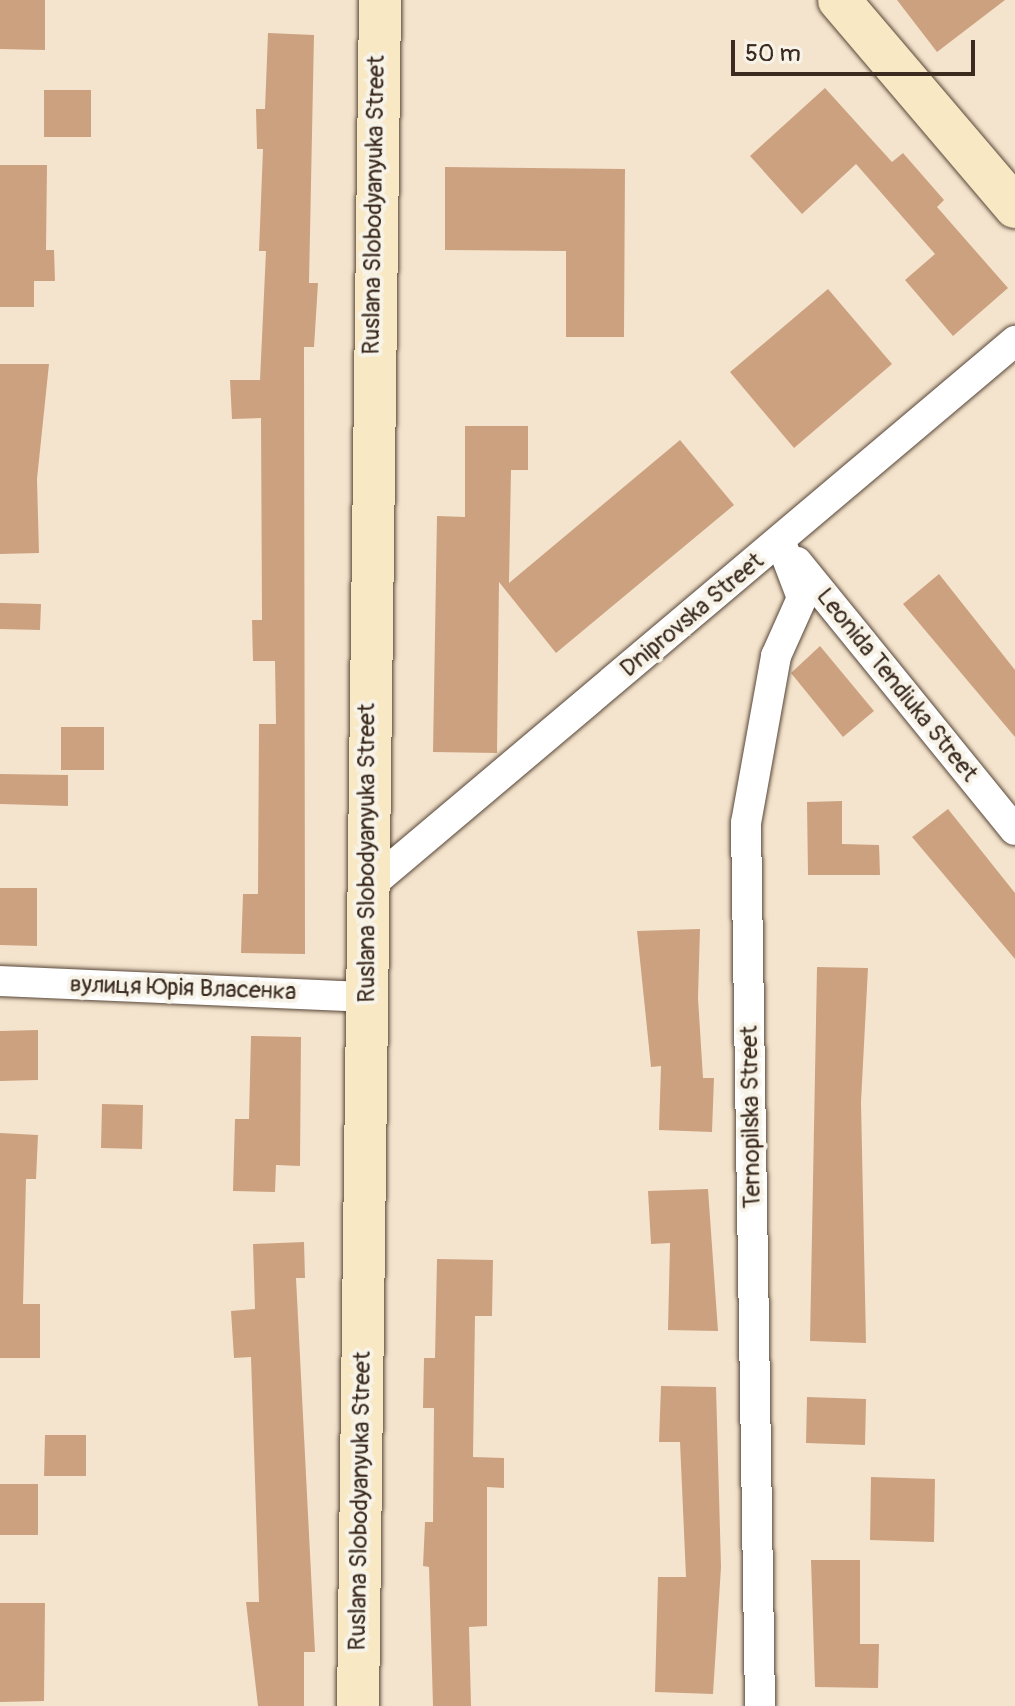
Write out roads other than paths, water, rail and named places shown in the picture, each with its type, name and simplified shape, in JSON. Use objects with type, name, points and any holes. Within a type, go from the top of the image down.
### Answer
[{"type":"main road","name":"Ruslana Slobodyanyuka Street","points":[[358,1706],[380,0]]},
{"type":"main road","points":[[840,1],[1015,207]]},
{"type":"street","name":"Dniprovska Street","points":[[368,887],[1015,341]]},
{"type":"street","name":"Leonida Tendiuka Street","points":[[780,540],[1015,830]]},
{"type":"street","name":"Ternopilska Street","points":[[760,1706],[746,823],[776,656],[802,598],[780,540]]},
{"type":"street","name":"вулиця Юрія Власенка","points":[[0,981],[366,997]]}]
